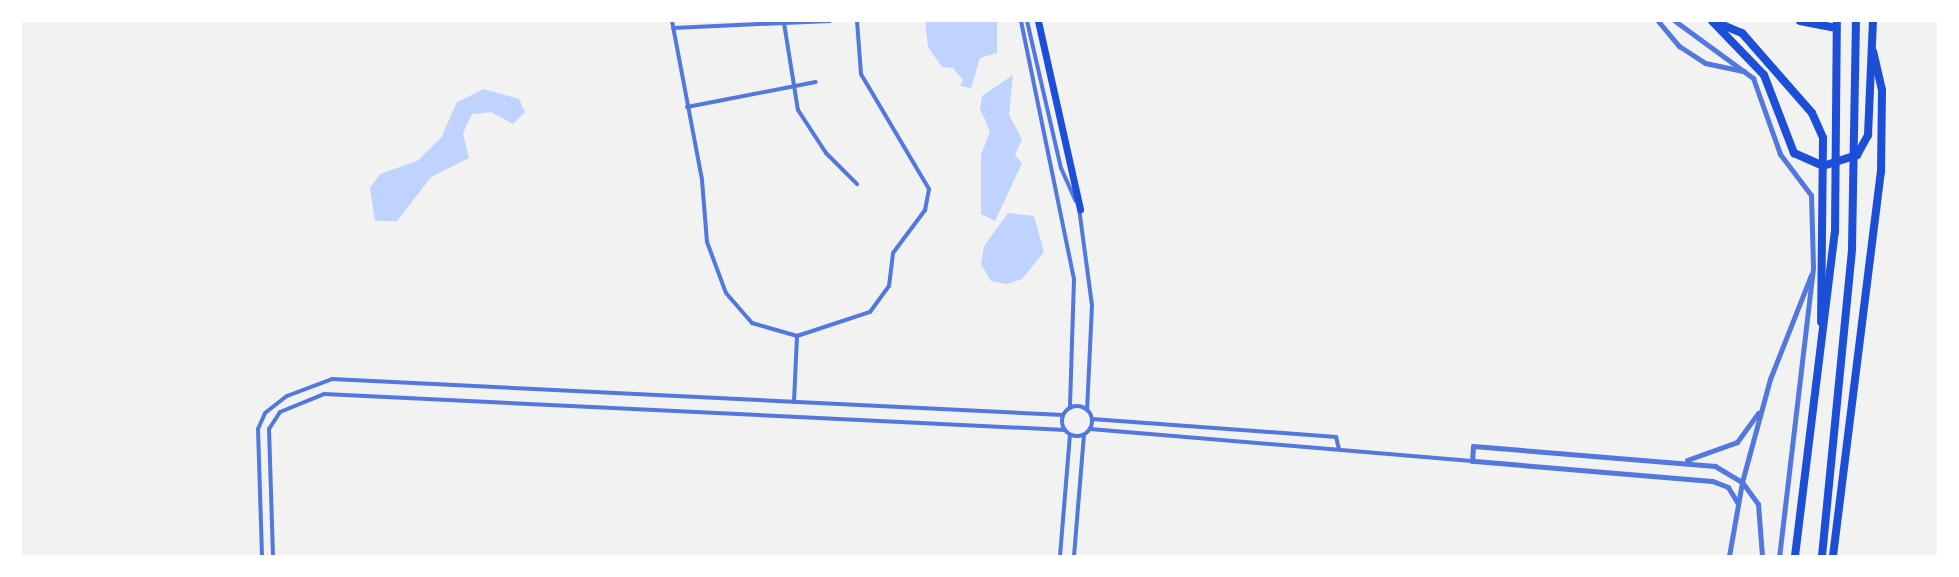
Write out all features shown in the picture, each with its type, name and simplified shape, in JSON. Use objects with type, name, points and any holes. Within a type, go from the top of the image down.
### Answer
[{"type":"highway","points":[[1713,21],[1748,54],[1770,85],[1794,153],[1812,164],[1835,164],[1857,155],[1868,135],[1873,21]]},
{"type":"highway","points":[[1713,21],[1742,33],[1808,107],[1823,138],[1818,299],[1822,336]]},
{"type":"highway","points":[[1795,556],[1835,232],[1835,24],[1800,21]]},
{"type":"highway","points":[[1822,556],[1852,248],[1856,21]]},
{"type":"highway","points":[[1039,24],[1080,209]]},
{"type":"highway","points":[[1833,556],[1881,172],[1882,90],[1873,52]]},
{"type":"street","points":[[672,21],[707,242],[726,292],[752,323],[797,336],[870,312],[889,286],[893,253],[925,210],[929,189],[861,74],[857,21]]},
{"type":"street","points":[[673,28],[830,21]]},
{"type":"street","points":[[1021,21],[1074,279],[1070,408],[1063,416],[1065,430],[1070,435],[1083,435],[1090,429],[1092,419],[1087,410],[1092,305],[1080,209],[1061,168],[1027,21]]},
{"type":"street","points":[[1675,21],[1746,71],[1763,97],[1780,154],[1811,195],[1813,268],[1779,556]]},
{"type":"street","points":[[1658,22],[1679,46],[1705,63],[1746,71]]},
{"type":"street","points":[[784,23],[798,110],[820,145],[857,184]]},
{"type":"street","points":[[687,107],[816,82]]},
{"type":"street","points":[[1730,556],[1737,502],[1764,401],[1813,268]]},
{"type":"street","points":[[794,402],[797,336]]},
{"type":"street","points":[[262,556],[258,429],[265,413],[287,396],[332,379],[1063,416]]},
{"type":"street","points":[[273,556],[269,429],[280,412],[324,393],[1065,430]]},
{"type":"street","points":[[1679,461],[1716,453],[1737,442],[1764,401]]},
{"type":"street","points":[[1070,408],[1087,410]]},
{"type":"street","points":[[1092,419],[1336,437],[1339,450]]},
{"type":"street","points":[[1090,429],[1702,480],[1728,487],[1737,502]]},
{"type":"street","points":[[1060,556],[1070,435]]},
{"type":"street","points":[[1074,556],[1083,435]]},
{"type":"street","points":[[1472,461],[1473,446],[1679,461],[1715,466],[1742,482],[1763,518],[1762,556]]},
{"type":"water","points":[[925,21],[997,21],[997,53],[980,58],[971,88],[960,86],[963,80],[953,68],[942,67],[928,47]]},
{"type":"water","points":[[1013,75],[1009,115],[1022,139],[1015,155],[1022,163],[995,221],[981,214],[981,155],[990,131],[980,109],[982,96]]},
{"type":"water","points":[[484,89],[519,99],[525,112],[513,124],[491,112],[472,114],[463,133],[469,158],[431,177],[397,221],[375,221],[370,188],[380,174],[417,161],[441,138],[457,102]]},
{"type":"water","points":[[1008,213],[1034,216],[1044,252],[1022,279],[1007,284],[991,281],[981,264],[984,246]]}]
